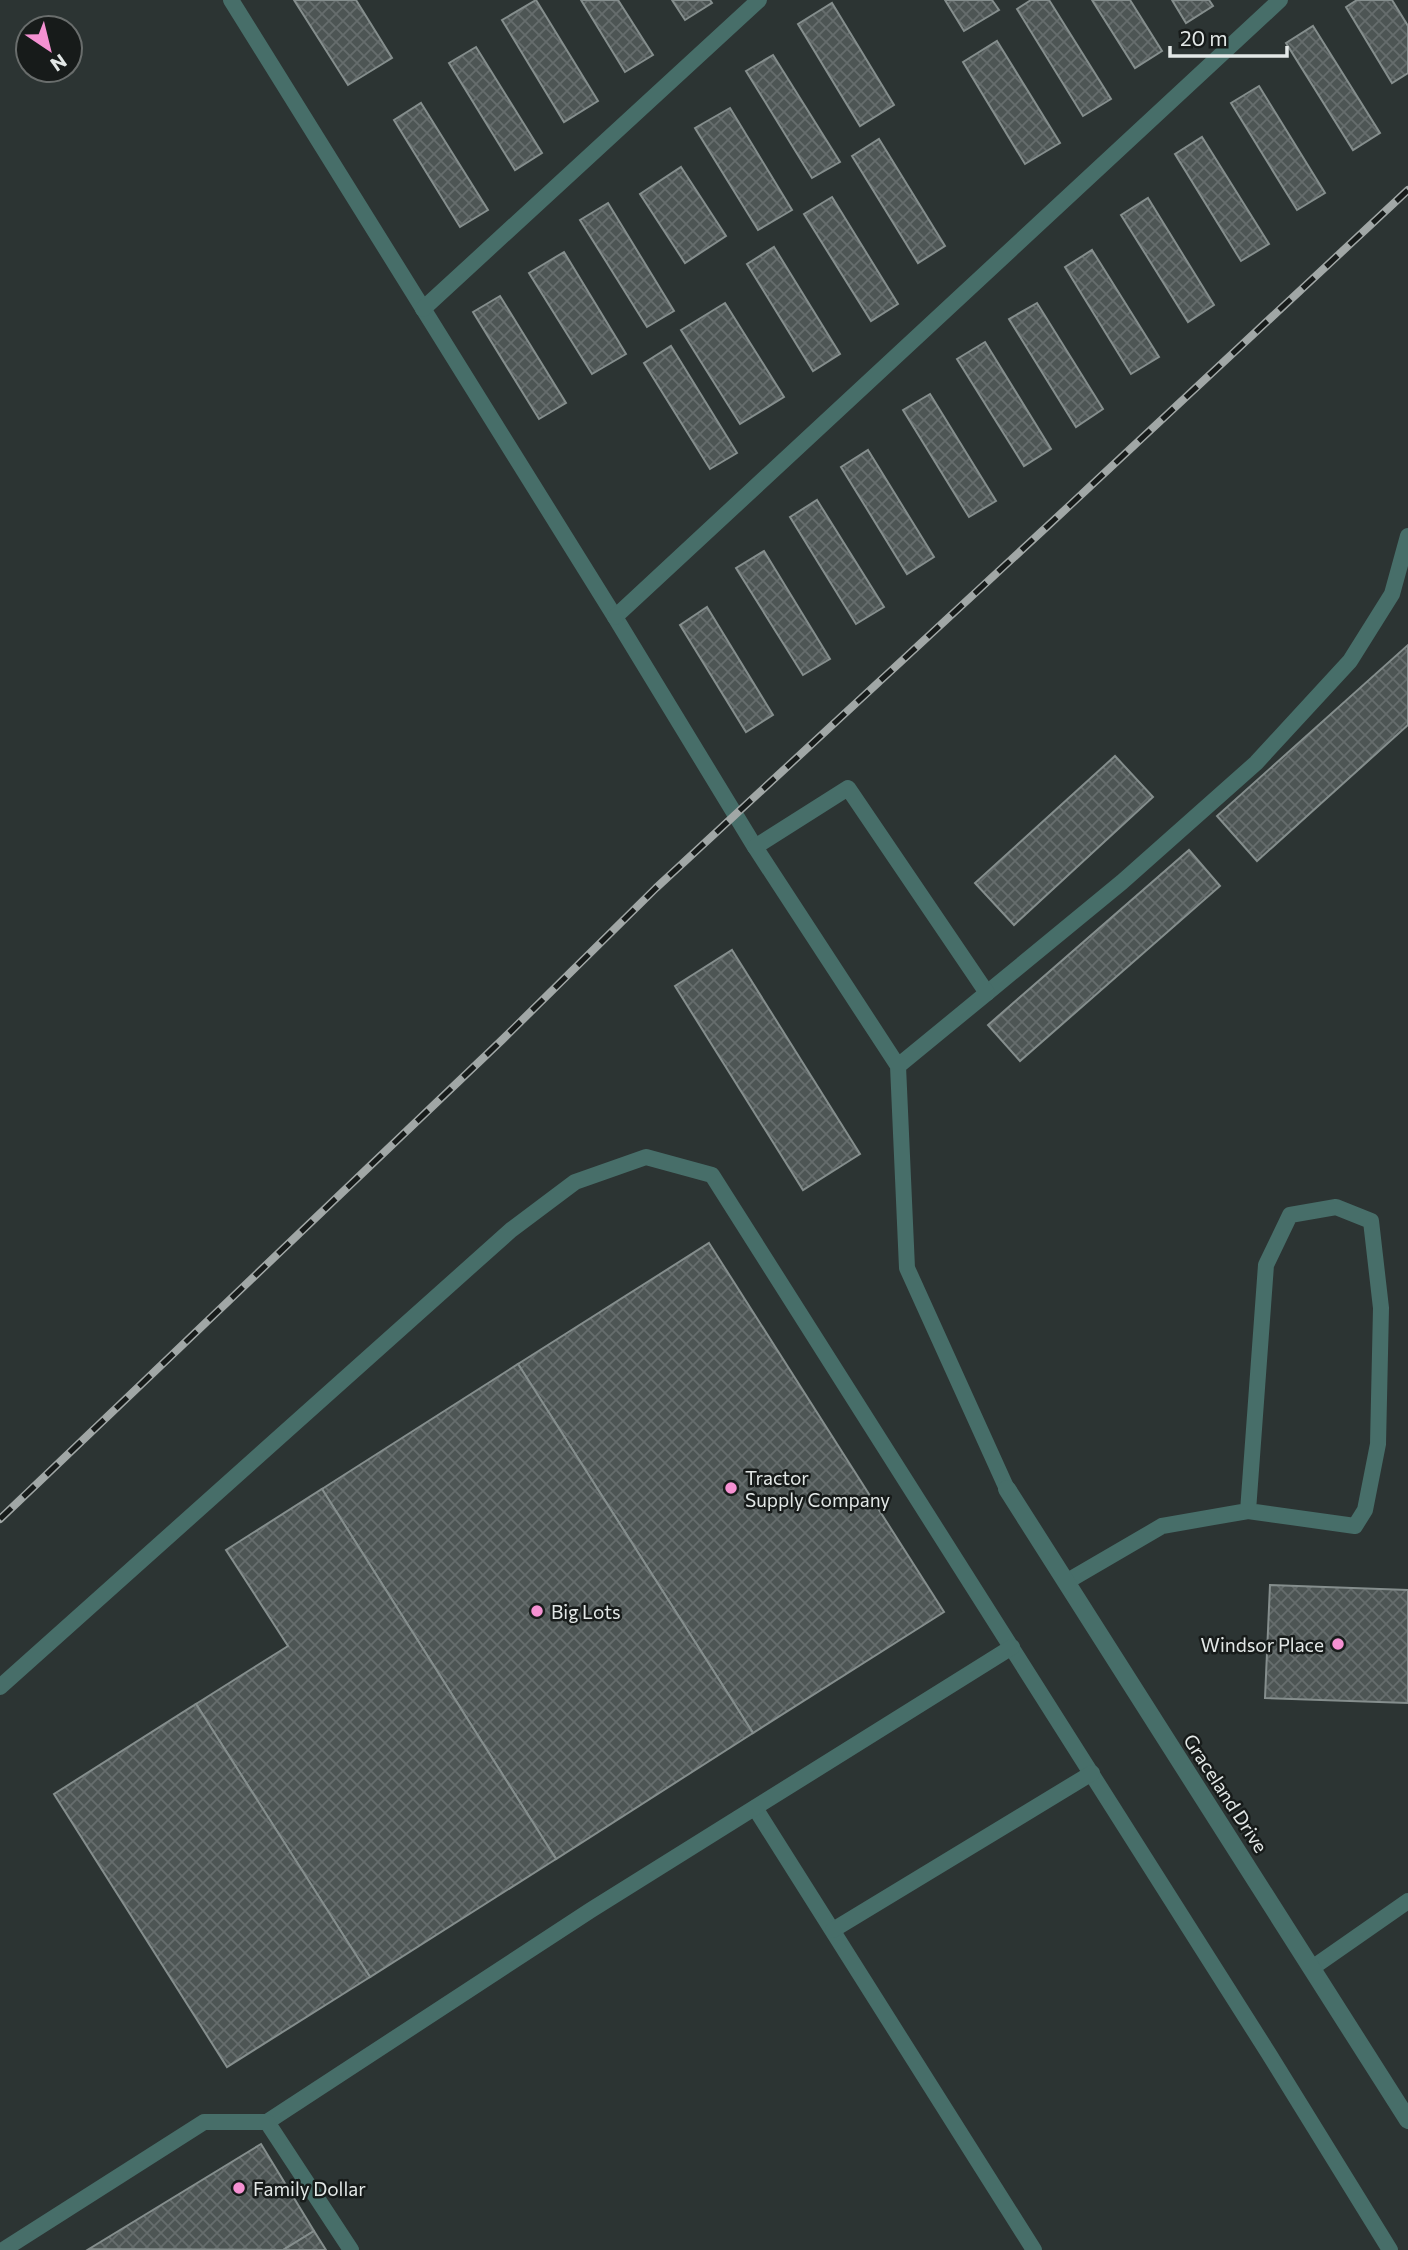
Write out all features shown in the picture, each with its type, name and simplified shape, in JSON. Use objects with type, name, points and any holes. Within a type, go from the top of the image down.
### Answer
[{"type":"street","name":"Graceland Drive","points":[[1007,1489],[1408,2120]]},
{"type":"lane","points":[[231,0],[755,847],[898,1066],[907,1268],[1007,1489]]},
{"type":"lane","points":[[423,309],[759,0]]},
{"type":"lane","points":[[615,617],[1280,0]]},
{"type":"lane","points":[[898,1066],[1122,882],[1256,763],[1350,661],[1392,594],[1408,536]]},
{"type":"lane","points":[[755,847],[848,788],[988,993]]},
{"type":"lane","points":[[0,1687],[512,1230],[575,1182],[646,1157],[712,1175],[1092,1773],[1390,2250]]},
{"type":"lane","points":[[1066,1582],[1163,1526],[1248,1511],[1355,1526],[1365,1510],[1378,1444],[1381,1308],[1371,1221],[1336,1207],[1290,1214],[1266,1265],[1248,1511]]},
{"type":"lane","points":[[1,2249],[204,2122],[267,2122],[591,1910],[1012,1647]]},
{"type":"lane","points":[[832,1930],[1092,1773]]},
{"type":"lane","points":[[755,1808],[1034,2250]]},
{"type":"lane","points":[[1312,1968],[1408,1901]]},
{"type":"lane","points":[[267,2122],[351,2250]]},
{"type":"building","points":[[294,0],[356,0],[392,58],[348,85]]},
{"type":"building","points":[[536,0],[598,101],[564,122],[502,20]]},
{"type":"building","points":[[581,0],[618,0],[653,55],[625,72]]},
{"type":"building","points":[[672,0],[710,0],[712,3],[685,20]]},
{"type":"building","points":[[945,0],[992,0],[999,10],[964,31]]},
{"type":"building","points":[[1031,0],[1049,0],[1111,99],[1083,116],[1017,9]]},
{"type":"building","points":[[1092,0],[1130,0],[1162,51],[1135,68]]},
{"type":"building","points":[[1172,0],[1209,0],[1213,6],[1186,23]]},
{"type":"building","points":[[1357,0],[1392,0],[1408,26],[1408,73],[1392,83],[1346,7]]},
{"type":"building","points":[[832,3],[894,105],[860,126],[798,24]]},
{"type":"building","points":[[1313,26],[1380,133],[1353,150],[1286,43]]},
{"type":"building","points":[[997,41],[1060,143],[1025,164],[963,62]]},
{"type":"building","points":[[476,47],[542,153],[515,170],[449,63]]},
{"type":"building","points":[[773,55],[840,162],[812,178],[746,71]]},
{"type":"building","points":[[1259,86],[1325,193],[1297,210],[1231,103]]},
{"type":"building","points":[[421,103],[488,210],[460,227],[394,120]]},
{"type":"building","points":[[730,108],[792,210],[758,230],[695,128]]},
{"type":"building","points":[[1202,137],[1269,244],[1241,261],[1175,154]]},
{"type":"building","points":[[879,139],[945,246],[918,263],[852,156]]},
{"type":"building","points":[[681,167],[726,236],[685,263],[640,194]]},
{"type":"building","points":[[832,197],[898,304],[871,321],[804,214]]},
{"type":"building","points":[[1148,198],[1214,305],[1188,322],[1121,215]]},
{"type":"building","points":[[608,203],[674,311],[647,327],[580,220]]},
{"type":"building","points":[[774,247],[840,354],[813,371],[747,264]]},
{"type":"building","points":[[1092,250],[1159,357],[1131,374],[1065,267]]},
{"type":"building","points":[[564,252],[626,354],[592,374],[529,273]]},
{"type":"building","points":[[500,296],[566,403],[539,419],[473,312]]},
{"type":"building","points":[[725,303],[784,397],[740,424],[681,330]]},
{"type":"building","points":[[1037,303],[1103,409],[1076,427],[1009,319]]},
{"type":"building","points":[[985,342],[1051,449],[1024,466],[957,359]]},
{"type":"building","points":[[671,346],[737,453],[710,469],[644,363]]},
{"type":"building","points":[[930,394],[996,501],[969,517],[903,410]]},
{"type":"building","points":[[868,450],[934,557],[907,574],[841,467]]},
{"type":"building","points":[[817,500],[884,607],[856,624],[790,517]]},
{"type":"building","points":[[764,551],[830,659],[803,675],[736,568]]},
{"type":"building","points":[[707,607],[773,715],[746,732],[680,625]]},
{"type":"building","points":[[1408,645],[1408,725],[1257,861],[1217,816]]},
{"type":"building","points":[[1115,756],[1153,797],[1014,925],[975,883]]},
{"type":"building","points":[[1189,850],[1220,886],[1020,1061],[988,1025]]},
{"type":"building","points":[[732,950],[860,1154],[803,1190],[675,986]]},
{"type":"building","name":"Tractor Supply Company","points":[[709,1243],[944,1612],[753,1733],[518,1364]]},
{"type":"building","name":"Big Lots","points":[[518,1364],[753,1733],[556,1859],[322,1489]]},
{"type":"building","points":[[322,1489],[556,1859],[370,1977],[196,1704],[288,1646],[226,1550]]},
{"type":"building","name":"Windsor Place","points":[[1270,1585],[1408,1590],[1408,1703],[1265,1698]]},
{"type":"building","points":[[196,1704],[370,1977],[227,2067],[54,1794]]},
{"type":"building","name":"Family Dollar","points":[[261,2144],[314,2231],[283,2250],[89,2249]]},
{"type":"building","points":[[314,2231],[326,2250],[283,2250]]},
{"type":"railway","points":[[0,1519],[502,1040],[656,888],[1408,190]]},
{"type":"place","name":"Tractor Supply Company","points":[[731,1488]]},
{"type":"place","name":"Big Lots","points":[[537,1611]]},
{"type":"place","name":"Windsor Place","points":[[1338,1644]]},
{"type":"place","name":"Family Dollar","points":[[239,2188]]}]
